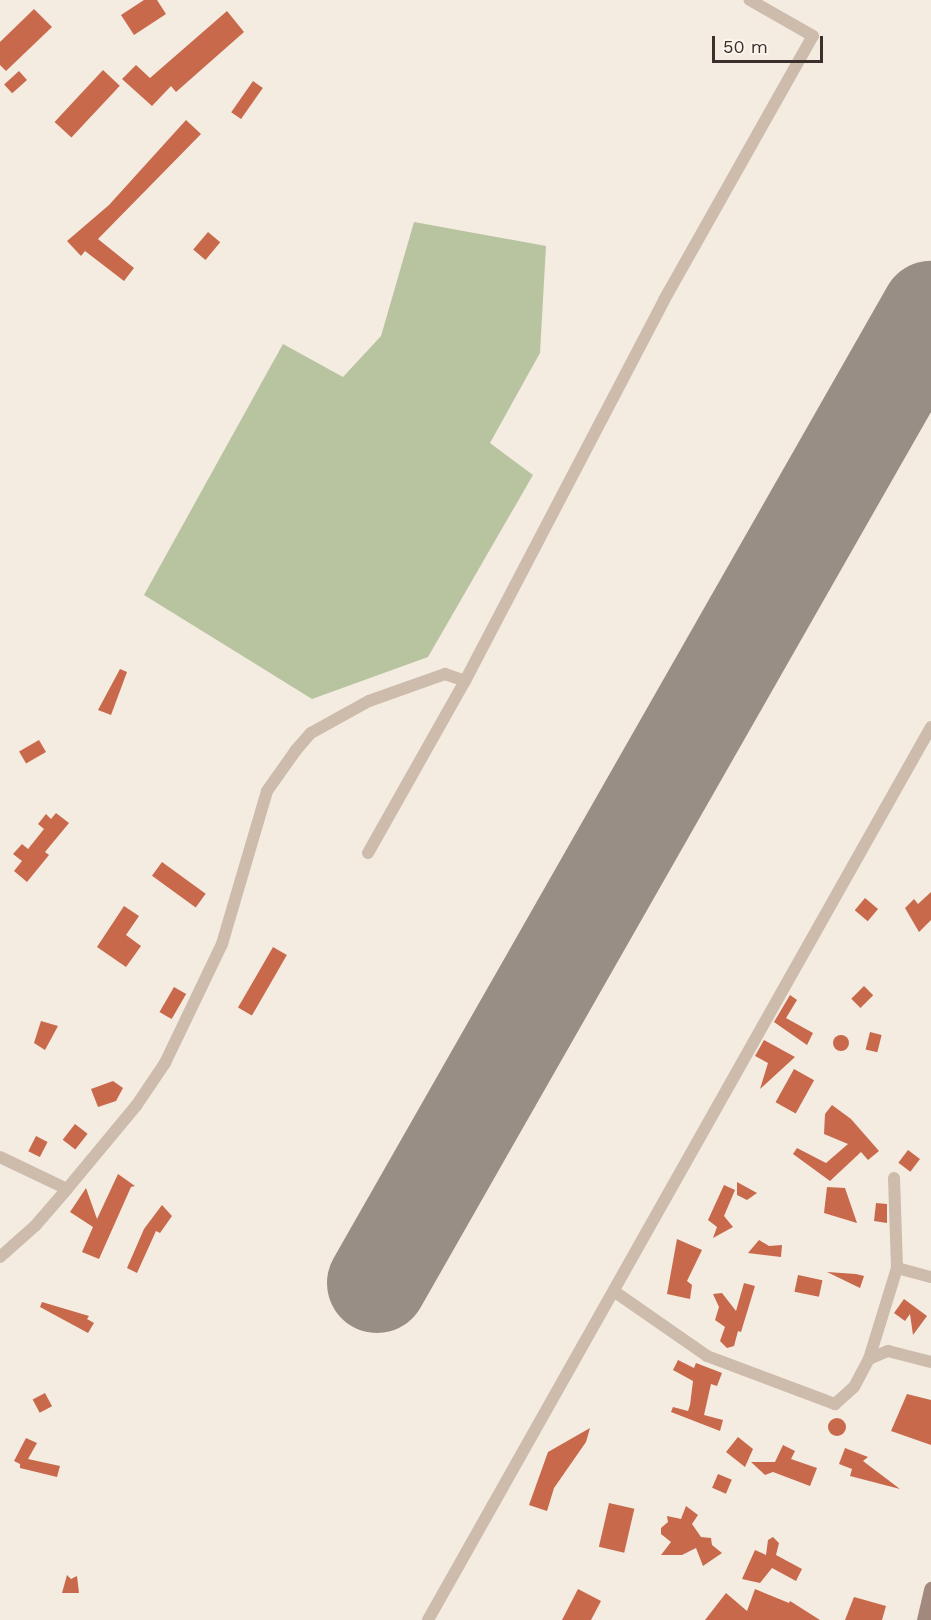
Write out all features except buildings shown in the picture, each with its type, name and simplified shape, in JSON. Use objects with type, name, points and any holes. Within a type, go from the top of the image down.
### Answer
[{"type":"main road","points":[[924,1620],[931,1589]]},
{"type":"street","points":[[368,853],[465,681],[664,300],[813,36],[750,0]]},
{"type":"street","points":[[0,1257],[35,1226],[154,1080],[199,999],[222,945],[267,791],[296,750],[311,734],[369,700],[445,674],[465,681]]},
{"type":"street","points":[[428,1620],[615,1292],[931,727]]},
{"type":"street","points":[[0,1157],[67,1189]]},
{"type":"street","points":[[615,1292],[707,1356],[836,1404],[854,1387],[869,1359],[897,1268],[894,1178]]},
{"type":"street","points":[[897,1268],[931,1276]]},
{"type":"street","points":[[869,1359],[888,1351],[931,1362]]},
{"type":"green space","points":[[414,222],[546,246],[540,353],[490,443],[533,475],[428,657],[312,699],[144,595],[283,344],[343,377],[381,336]]},
{"type":"runway","points":[[377,1283],[931,311]]}]
